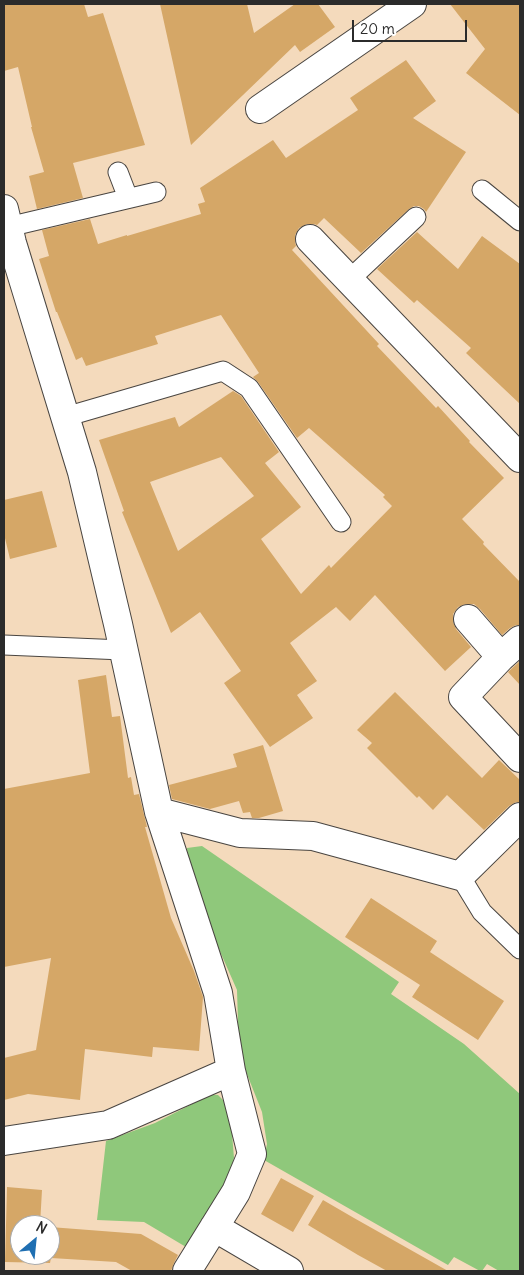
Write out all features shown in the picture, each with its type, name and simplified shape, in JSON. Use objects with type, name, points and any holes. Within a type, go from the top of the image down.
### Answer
[{"type":"street","points":[[260,109],[412,4]]},
{"type":"street","points":[[6,218],[82,472],[159,812],[218,993],[232,1071],[252,1154],[236,1192],[187,1271]]},
{"type":"street","points":[[310,239],[520,458]]},
{"type":"street","points":[[468,619],[511,649],[463,697],[520,758]]},
{"type":"street","points":[[159,812],[240,833],[312,836],[460,876],[520,817]]},
{"type":"street","points":[[4,1141],[108,1125],[232,1071]]},
{"type":"street","points":[[214,1227],[289,1271]]},
{"type":"lane","points":[[118,172],[128,198]]},
{"type":"lane","points":[[482,190],[520,220]]},
{"type":"lane","points":[[6,218],[156,192]]},
{"type":"lane","points":[[349,280],[416,217]]},
{"type":"lane","points":[[65,417],[223,371],[249,388],[341,522]]},
{"type":"lane","points":[[4,645],[123,650]]},
{"type":"lane","points":[[460,876],[482,912],[520,949]]},
{"type":"green space","points":[[202,846],[399,982],[391,994],[464,1044],[520,1094],[520,1271],[499,1271],[487,1264],[480,1271],[454,1257],[448,1265],[264,1160],[267,1144],[262,1112],[239,1054],[237,990],[189,881],[187,848]]},
{"type":"green space","points":[[206,1094],[218,1095],[226,1103],[231,1121],[234,1158],[227,1183],[186,1247],[144,1222],[97,1220],[106,1141],[155,1123],[198,1101]]},
{"type":"building","points":[[4,4],[84,4],[88,17],[103,13],[145,145],[73,163],[83,198],[37,209],[29,176],[44,172],[31,127],[18,67],[4,71]]},
{"type":"building","points":[[160,4],[247,4],[254,33],[295,4],[318,4],[335,27],[300,52],[295,45],[191,145]]},
{"type":"building","points":[[450,4],[520,4],[520,115],[466,73],[485,49]]},
{"type":"building","points":[[406,60],[436,101],[413,118],[466,152],[426,212],[419,206],[409,209],[361,253],[324,218],[317,225],[307,224],[299,228],[295,235],[296,246],[292,250],[379,344],[377,346],[436,408],[438,406],[504,478],[462,519],[520,582],[520,625],[510,628],[502,635],[474,604],[458,607],[453,614],[453,622],[456,629],[471,647],[445,671],[375,595],[350,621],[336,607],[290,643],[317,681],[297,695],[313,718],[270,747],[224,683],[241,671],[200,612],[171,633],[122,512],[124,511],[99,440],[175,417],[179,427],[233,391],[241,396],[279,452],[265,463],[301,507],[261,539],[301,594],[329,565],[331,568],[392,506],[383,497],[385,495],[309,428],[297,438],[253,377],[259,373],[221,315],[155,336],[158,344],[86,366],[82,357],[76,360],[56,312],[39,259],[49,256],[42,230],[90,219],[98,244],[201,214],[198,204],[205,202],[200,188],[273,140],[286,158],[358,110],[350,98]],"holes":[[[221,457],[254,496],[178,551],[150,482]]]},
{"type":"building","points":[[417,232],[458,269],[482,236],[520,264],[520,404],[466,353],[471,348],[417,300],[414,303],[377,269]]},
{"type":"building","points":[[42,491],[57,547],[10,559],[4,534],[4,500]]},
{"type":"building","points":[[520,661],[520,685],[508,672]]},
{"type":"building","points":[[106,675],[112,717],[120,716],[128,778],[131,777],[134,795],[139,794],[147,827],[145,827],[171,918],[203,997],[199,1051],[153,1047],[152,1057],[85,1049],[80,1100],[28,1094],[4,1100],[4,1058],[36,1050],[51,958],[4,967],[4,789],[90,773],[78,680]]},
{"type":"building","points":[[395,692],[482,778],[499,760],[520,780],[520,802],[509,806],[484,830],[447,795],[433,810],[419,796],[417,798],[367,748],[372,743],[357,730]]},
{"type":"building","points":[[263,745],[283,811],[259,818],[252,818],[250,812],[243,813],[239,801],[210,809],[172,799],[169,785],[237,767],[233,754]]},
{"type":"building","points":[[371,898],[437,941],[430,952],[504,1001],[478,1040],[412,997],[420,985],[345,937]]},
{"type":"building","points":[[281,1178],[314,1196],[293,1232],[261,1214]]},
{"type":"building","points":[[7,1187],[42,1190],[41,1215],[10,1215],[10,1262],[5,1262]]},
{"type":"building","points":[[323,1200],[448,1271],[387,1271],[358,1255],[308,1225]]},
{"type":"building","points":[[60,1228],[141,1234],[178,1255],[171,1271],[132,1271],[116,1262],[60,1259]]}]
